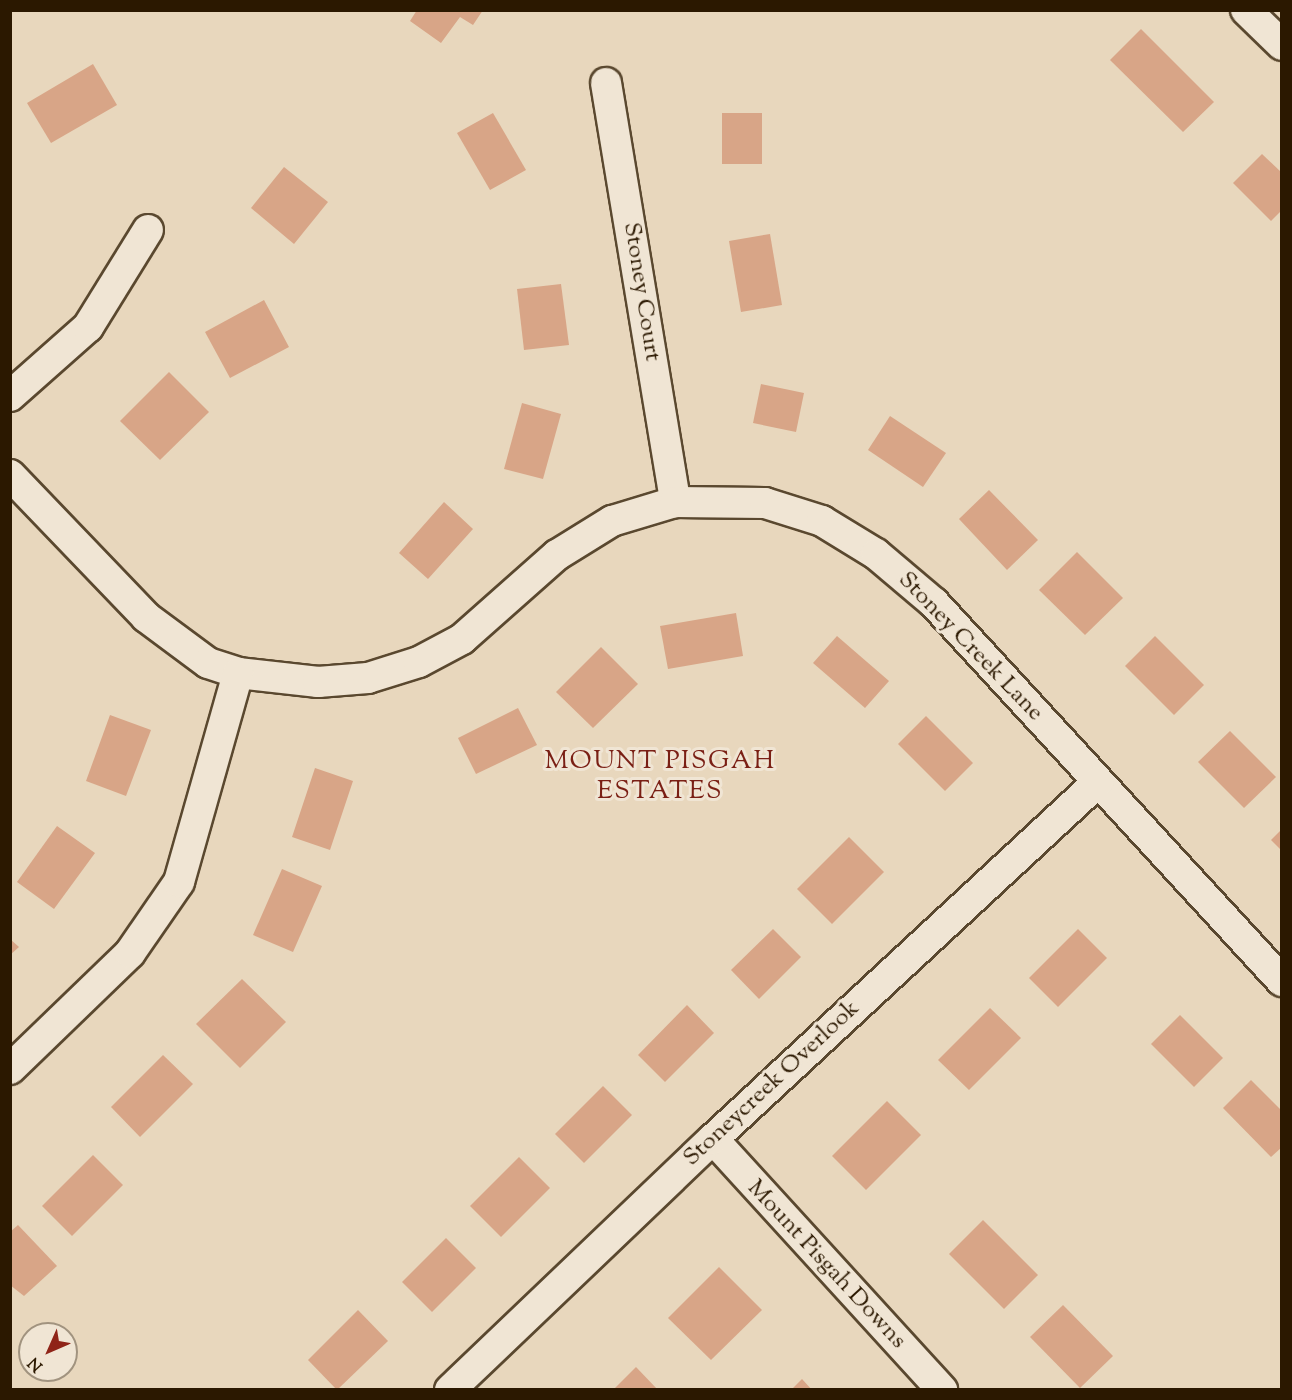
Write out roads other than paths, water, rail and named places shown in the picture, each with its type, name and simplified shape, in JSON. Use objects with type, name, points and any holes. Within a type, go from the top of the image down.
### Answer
[{"type":"street","points":[[1246,10],[1281,45]]},
{"type":"street","name":"Stoney Court","points":[[606,83],[675,502]]},
{"type":"street","points":[[10,396],[88,327],[148,230]]},
{"type":"street","name":"Stoney Creek Lane","points":[[10,475],[146,617],[208,663],[238,674],[318,682],[368,678],[419,662],[462,639],[557,555],[612,521],[675,502],[765,503],[822,521],[876,554],[934,603],[1281,981]]},
{"type":"street","points":[[10,1069],[130,953],[179,882],[238,674]]},
{"type":"street","name":"Stoneycreek Overlook","points":[[450,1389],[713,1139],[1098,782]]},
{"type":"street","name":"Mount Pisgah Downs","points":[[713,1139],[942,1389]]},
{"type":"district","name":"MOUNT PISGAH ESTATES","points":[[660,777]]}]
